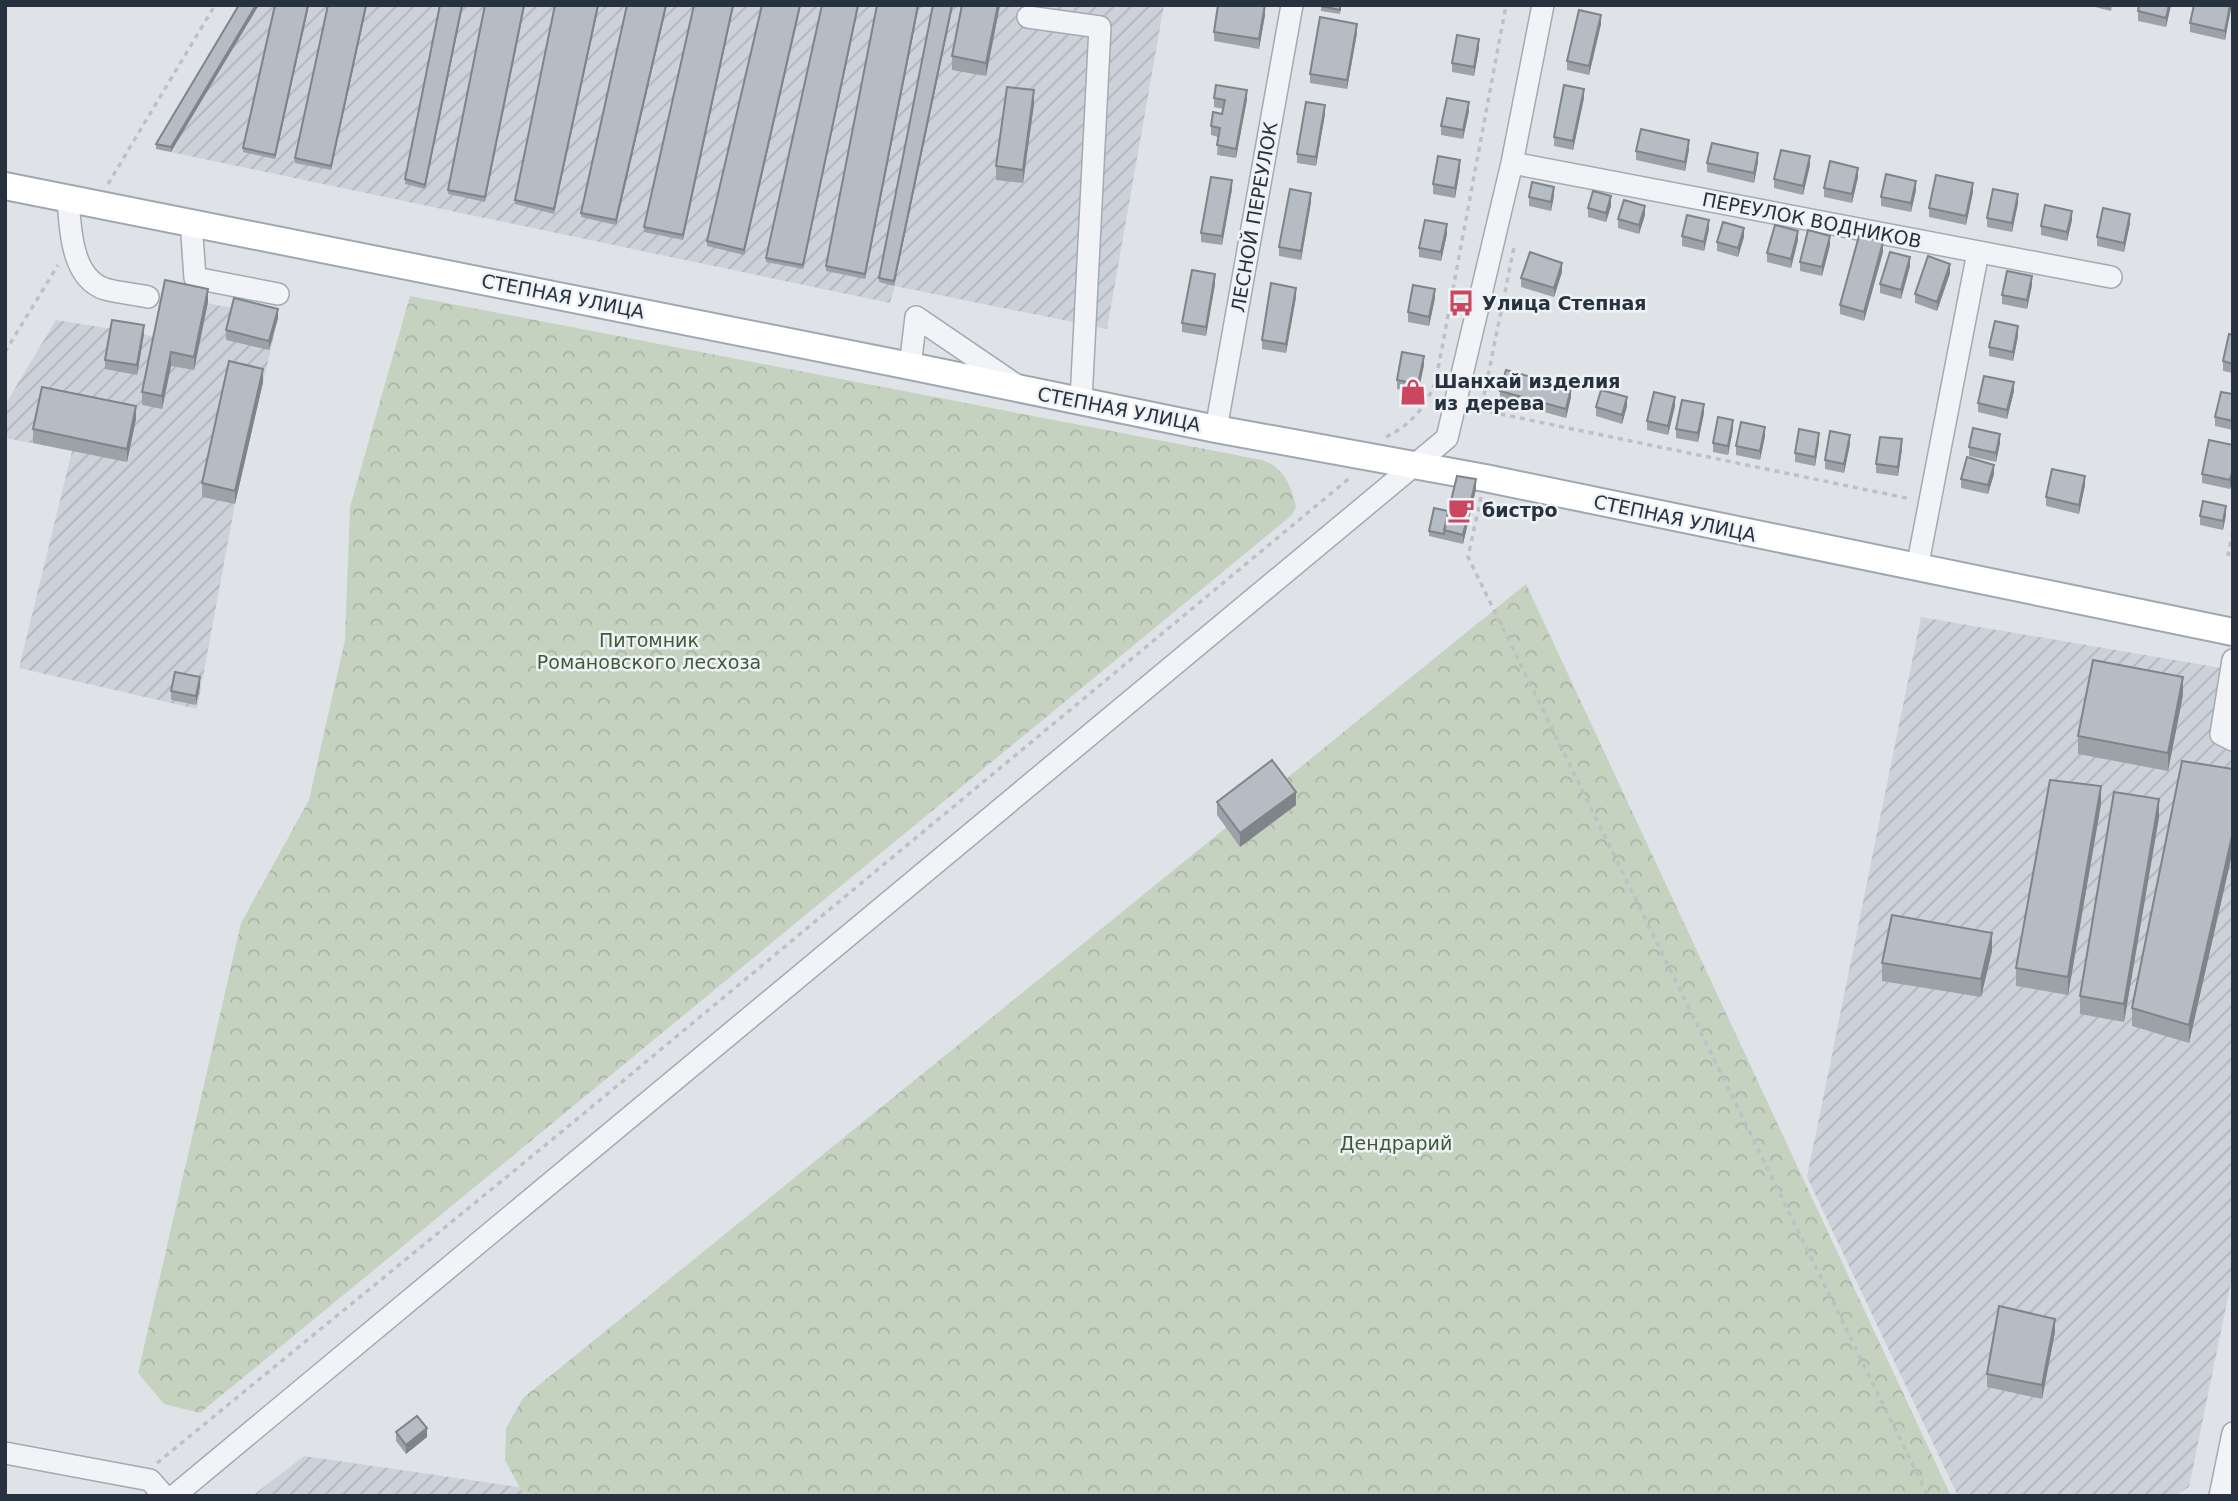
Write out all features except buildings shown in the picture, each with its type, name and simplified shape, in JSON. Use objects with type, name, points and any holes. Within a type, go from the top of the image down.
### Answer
[{"type":"main road","name":"СТЕПНАЯ УЛИЦА","points":[[5,186],[1216,429],[1485,478],[2233,632]]},
{"type":"street","name":"ЛЕСНОЙ ПЕРЕУЛОК","points":[[1216,429],[1292,5]]},
{"type":"street","points":[[174,1496],[1447,438],[1512,163],[1543,5]]},
{"type":"street","points":[[1028,17],[1100,27],[1081,401]]},
{"type":"street","name":"ПЕРЕУЛОК ВОДНИКОВ","points":[[1512,163],[2111,277]]},
{"type":"street","points":[[68,198],[72,243],[85,271],[104,289],[148,297]]},
{"type":"street","points":[[191,222],[195,278],[278,294]]},
{"type":"street","points":[[1917,568],[1978,252]]},
{"type":"street","points":[[910,366],[916,317],[1024,390]]},
{"type":"street","points":[[2233,660],[2221,734],[2233,740]]},
{"type":"street","points":[[2220,1496],[2233,1433]]},
{"type":"street","points":[[5,1453],[150,1480],[164,1496]]},
{"type":"path","points":[[96,203],[215,5]]},
{"type":"path","points":[[139,1478],[1349,481],[1376,443],[1407,426],[1428,401],[1436,380],[1506,5]]},
{"type":"path","points":[[5,352],[72,243]]},
{"type":"path","points":[[1503,302],[1481,410],[1930,503]]},
{"type":"path","points":[[1485,478],[1468,557],[1928,1496]]},
{"type":"path","points":[[2233,532],[2228,554],[2233,555]]},
{"type":"shaded area","points":[[242,5],[1164,5],[1107,329],[895,286],[890,303],[156,149]]},
{"type":"shaded area","points":[[165,294],[278,318],[235,504],[197,709],[19,668],[72,451],[5,438],[5,405],[56,320],[156,338]]},
{"type":"shaded area","points":[[1921,617],[2233,670],[2233,1273],[2189,1487],[2174,1496],[1958,1496],[1807,1177]]},
{"type":"shaded area","points":[[304,1456],[580,1496],[252,1496]]},
{"type":"green space","name":"Питомник Романовского лесхоза","points":[[410,296],[1262,460],[1281,472],[1292,492],[1296,507],[1292,515],[200,1413],[164,1404],[138,1373],[241,923],[309,800],[345,640],[350,507]]},
{"type":"green space","name":"Дендрарий","points":[[1526,584],[1951,1496],[569,1496],[522,1492],[505,1460],[506,1428],[523,1398]]},
{"type":"place","name":"Улица Степная","points":[[1461,303]]},
{"type":"place","name":"Шанхай изделия из дерева","points":[[1413,392]]},
{"type":"place","name":"бистро","points":[[1461,510]]}]
